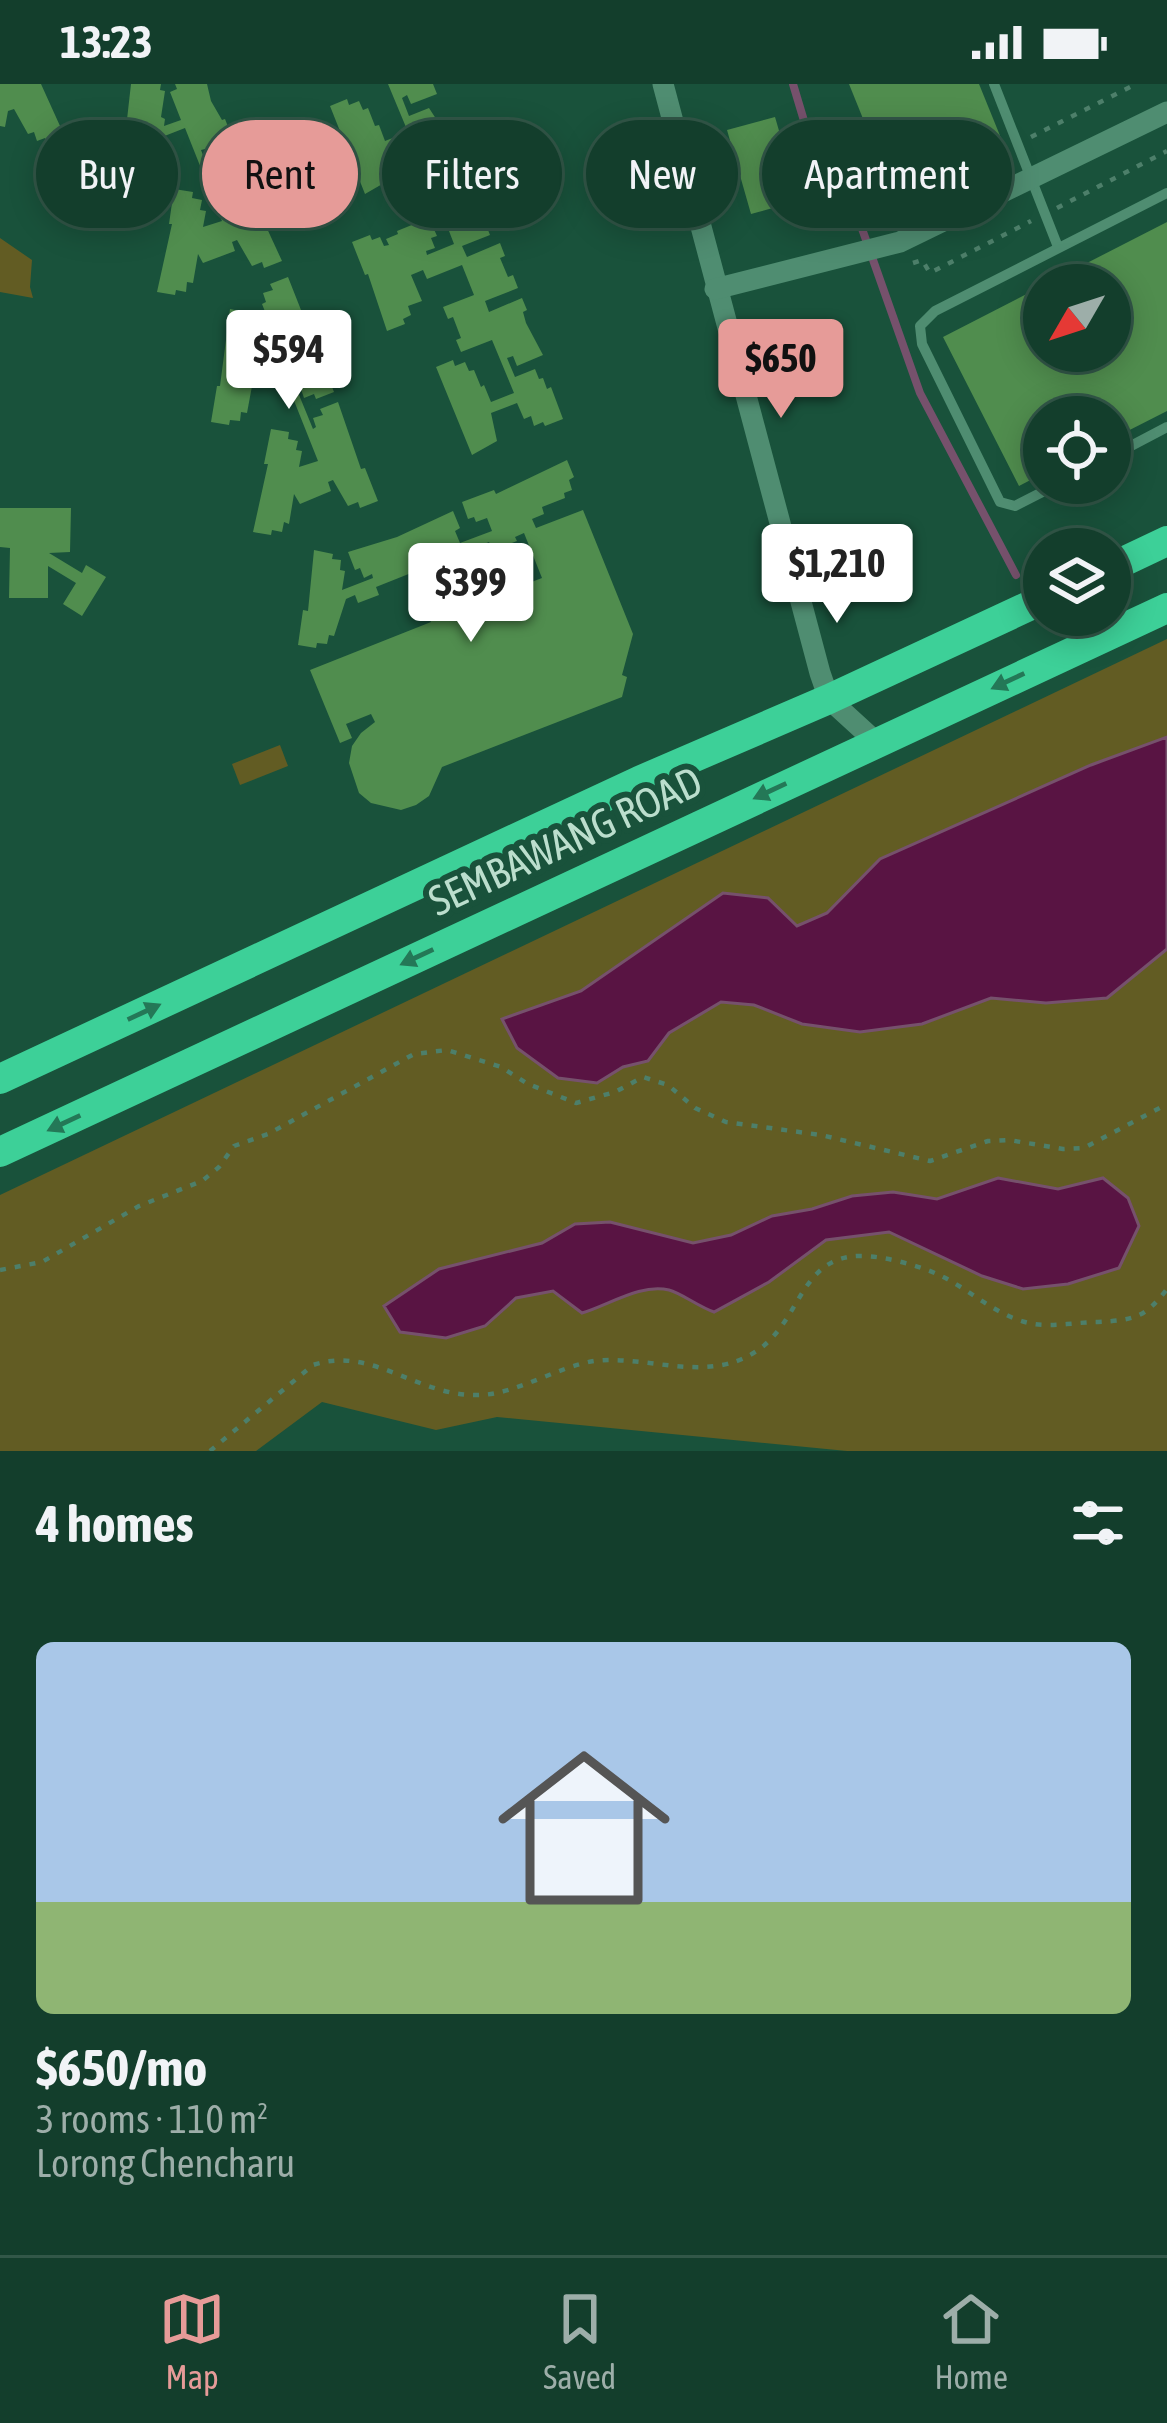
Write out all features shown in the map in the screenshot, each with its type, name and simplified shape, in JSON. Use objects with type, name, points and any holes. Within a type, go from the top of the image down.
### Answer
[{"type":"main road","points":[[1131,558],[1167,541]]},
{"type":"main road","name":"SEMBAWANG ROAD","points":[[0,1079],[638,781],[1023,608]]},
{"type":"main road","name":"SEMBAWANG ROAD","points":[[0,1152],[1167,608]]},
{"type":"street","points":[[663,84],[829,699],[876,742]]},
{"type":"street","points":[[715,289],[900,242],[1167,112]]},
{"type":"lane","points":[[994,84],[1058,248]]},
{"type":"lane","points":[[1023,502],[1015,506],[1000,502],[920,335],[920,326],[934,311],[1167,193]]},
{"type":"lane","points":[[1131,446],[1167,428]]},
{"type":"path","points":[[0,1270],[42,1262],[139,1206],[202,1181],[234,1146],[268,1134],[414,1054],[447,1050],[501,1067],[528,1084],[576,1103],[615,1092],[644,1077],[668,1085],[695,1108],[726,1121],[821,1135],[929,1161],[988,1141],[1084,1148],[1167,1104]]},
{"type":"path","points":[[210,1451],[313,1365],[331,1360],[352,1358],[436,1389],[481,1396],[595,1361],[720,1366],[775,1340],[818,1269],[833,1258],[868,1256],[935,1273],[1003,1314],[1034,1324],[1125,1321],[1150,1312],[1167,1288]]},
{"type":"shaded area","points":[[0,238],[32,260],[33,298],[0,292]]},
{"type":"shaded area","points":[[1167,639],[1167,1451],[847,1451],[497,1417],[436,1430],[322,1402],[256,1451],[0,1451],[0,1195]]},
{"type":"shaded area","points":[[1167,737],[1167,949],[1107,998],[1046,1003],[991,998],[922,1024],[860,1032],[802,1024],[754,1005],[721,1002],[669,1033],[648,1061],[623,1067],[597,1083],[558,1078],[517,1048],[502,1019],[581,991],[723,893],[768,898],[797,926],[827,913],[880,859],[1091,765]]},
{"type":"shaded area","points":[[280,745],[288,766],[240,785],[232,764]]},
{"type":"shaded area","points":[[998,1178],[1058,1189],[1103,1178],[1128,1198],[1139,1226],[1119,1268],[1068,1284],[1023,1289],[982,1276],[889,1232],[826,1240],[769,1282],[714,1312],[658,1289],[636,1292],[582,1313],[553,1291],[516,1298],[485,1326],[446,1338],[400,1332],[384,1306],[439,1269],[542,1243],[575,1224],[610,1222],[693,1243],[852,1196],[893,1192],[937,1199]]},
{"type":"building","points":[[0,84],[41,84],[57,120],[36,120],[36,138],[34,132],[28,134],[14,109],[8,111],[5,127],[0,126]]},
{"type":"building","points":[[131,84],[161,84],[165,120],[127,120]]},
{"type":"building","points":[[175,84],[207,84],[222,120],[202,120],[202,171],[185,128],[178,131],[181,120],[170,92],[177,89]]},
{"type":"building","points":[[388,84],[433,84],[437,94],[411,104],[407,95],[402,98],[409,116],[429,108],[437,120],[403,120]]},
{"type":"building","points":[[849,84],[979,84],[994,120],[864,120]]},
{"type":"building","points":[[347,99],[349,105],[359,101],[363,110],[368,108],[375,126],[379,125],[382,184],[365,194],[358,176],[358,120],[336,120],[330,106]]},
{"type":"building","points":[[762,121],[762,211],[751,214],[738,168],[738,127]]},
{"type":"building","points":[[178,190],[193,192],[192,198],[202,200],[202,228],[267,228],[282,261],[264,268],[262,262],[252,266],[237,240],[232,242],[235,251],[203,263],[198,254],[193,283],[187,282],[186,292],[157,292],[171,228],[178,228]]},
{"type":"building","points":[[1167,222],[1167,411],[1131,429],[1131,396],[1023,396],[1023,484],[1019,486],[943,337],[1023,296],[1023,372],[1131,372],[1131,264],[1085,264]]},
{"type":"building","points":[[404,228],[433,228],[435,248],[426,251],[427,255],[454,244],[448,228],[487,228],[490,235],[462,246],[467,257],[500,243],[505,256],[500,258],[518,288],[485,301],[489,312],[522,298],[526,323],[543,355],[517,366],[513,356],[507,358],[515,377],[535,369],[547,389],[551,387],[563,419],[534,426],[531,416],[524,419],[517,403],[491,413],[497,441],[472,455],[436,367],[453,360],[455,366],[465,362],[491,402],[514,393],[492,340],[461,352],[456,340],[461,338],[453,317],[448,319],[443,307],[474,295],[462,265],[427,279],[423,270],[411,275],[422,301],[408,306],[411,315],[403,319],[405,324],[387,331],[352,242],[370,235],[372,240],[380,237],[384,246],[389,245],[386,239]]},
{"type":"building","points":[[288,277],[307,342],[321,359],[334,392],[316,399],[314,394],[304,398],[301,389],[297,390],[313,429],[313,418],[323,415],[320,409],[338,402],[361,469],[365,468],[378,501],[360,508],[358,502],[348,506],[333,480],[328,482],[331,491],[300,504],[294,494],[289,524],[284,522],[282,532],[272,530],[271,535],[253,532],[271,429],[289,432],[288,439],[298,441],[296,450],[302,451],[299,467],[318,461],[281,368],[258,377],[240,421],[230,420],[229,425],[211,422],[230,309],[257,320],[260,367],[277,360],[266,332],[272,329],[262,304],[266,302],[263,293],[273,290],[270,284]]},
{"type":"building","points":[[567,460],[574,477],[569,480],[572,490],[542,507],[544,514],[532,519],[536,528],[583,510],[633,634],[622,675],[627,677],[622,697],[442,767],[429,796],[416,805],[401,810],[371,803],[359,793],[349,763],[352,746],[375,722],[371,714],[346,724],[352,738],[340,743],[310,670],[431,622],[425,608],[471,584],[479,602],[542,578],[524,533],[515,537],[517,541],[493,550],[489,542],[376,587],[379,595],[358,603],[355,595],[346,599],[334,636],[329,635],[327,644],[317,643],[316,648],[298,645],[303,610],[308,611],[314,550],[341,560],[340,570],[345,571],[342,590],[373,578],[372,574],[364,578],[360,568],[355,570],[348,552],[397,537],[453,511],[460,543],[492,531],[487,518],[468,519],[462,502],[494,490],[496,494]]},
{"type":"building","points":[[0,508],[71,508],[70,552],[49,553],[82,573],[86,565],[106,577],[82,616],[63,604],[76,583],[48,566],[48,598],[9,598],[10,548],[0,547]]},
{"type":"waterway","points":[[793,84],[811,144],[860,223],[920,393],[1016,575]]}]
